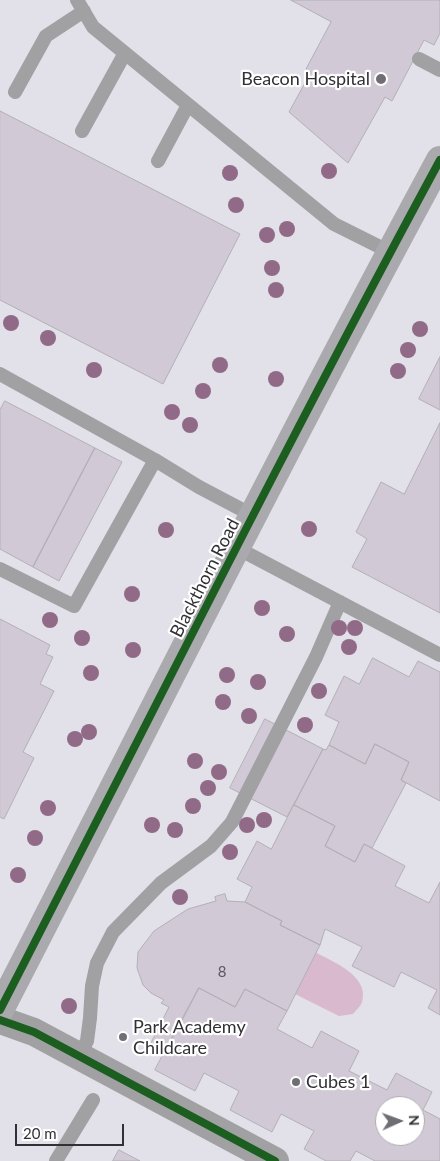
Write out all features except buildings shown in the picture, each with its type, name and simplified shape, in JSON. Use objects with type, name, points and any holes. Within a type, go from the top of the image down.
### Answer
[{"type":"street","name":"Blackthorn Road","points":[[0,1010],[390,252],[440,160]]},
{"type":"street","points":[[0,1020],[34,1032],[275,1161]]},
{"type":"lane","points":[[15,92],[46,36],[80,6],[93,27],[334,224],[390,252]]},
{"type":"lane","points":[[82,131],[125,54]]},
{"type":"lane","points":[[420,59],[440,70]]},
{"type":"lane","points":[[158,160],[188,105]]},
{"type":"lane","points":[[0,374],[155,460],[199,487],[254,516]]},
{"type":"lane","points":[[0,569],[74,606],[155,460]]},
{"type":"lane","points":[[237,548],[440,655]]},
{"type":"lane","points":[[79,1056],[87,1041],[92,986],[97,963],[113,932],[162,883],[211,846],[232,822],[316,657],[340,602]]},
{"type":"lane","points":[[56,1161],[93,1100]]},
{"type":"shaded area","points":[[315,952],[340,965],[355,977],[361,985],[363,993],[362,1002],[353,1014],[339,1016],[293,993]]},
{"type":"cycle path","points":[[0,1010],[272,478],[440,160]]},
{"type":"cycle path","points":[[0,1020],[34,1032],[275,1161]]},
{"type":"place","name":"Beacon Hospital","points":[[381,79]]},
{"type":"place","name":"Park Academy Childcare","points":[[123,1037]]},
{"type":"place","name":"Cubes 1","points":[[296,1082]]}]
